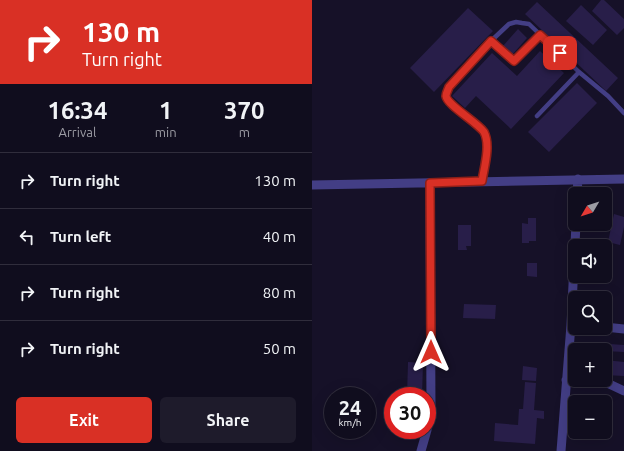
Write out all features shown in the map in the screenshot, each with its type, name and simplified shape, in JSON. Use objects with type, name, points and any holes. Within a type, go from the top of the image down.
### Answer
[{"type":"street","points":[[312,185],[624,179]]},
{"type":"street","points":[[578,180],[578,187]]},
{"type":"street","points":[[430,183],[431,387]]},
{"type":"street","points":[[574,291],[576,231]]},
{"type":"street","points":[[612,328],[624,329]]},
{"type":"street","points":[[561,451],[566,380],[572,335]]},
{"type":"street","points":[[566,380],[592,380],[605,382],[624,391]]},
{"type":"street","points":[[421,451],[424,439]]},
{"type":"lane","points":[[482,181],[487,154],[484,132],[451,104],[446,95],[449,87],[491,41],[509,24],[516,22],[529,24],[579,72],[608,96],[624,113]]},
{"type":"lane","points":[[491,41],[514,61],[540,35]]},
{"type":"lane","points":[[536,116],[579,72]]},
{"type":"building","points":[[601,0],[604,0],[624,19],[624,28],[617,35],[592,11]]},
{"type":"building","points":[[537,2],[618,78],[606,91],[525,14]]},
{"type":"building","points":[[581,5],[607,30],[593,45],[566,21]]},
{"type":"building","points":[[468,8],[493,31],[434,92],[410,68]]},
{"type":"building","points":[[518,29],[527,38],[512,55],[503,46]]},
{"type":"building","points":[[540,51],[564,73],[511,129],[476,96],[465,108],[452,96],[492,53],[517,76]]},
{"type":"building","points":[[577,83],[597,103],[549,152],[528,132]]},
{"type":"building","points":[[614,214],[624,217],[624,227],[620,245],[612,243],[612,239],[609,239],[610,231],[612,231]]},
{"type":"building","points":[[528,218],[536,218],[536,241],[522,243],[522,223],[528,224]]},
{"type":"building","points":[[458,225],[471,225],[471,246],[466,246],[467,250],[458,250]]},
{"type":"building","points":[[527,263],[537,263],[537,277],[527,276]]},
{"type":"building","points":[[464,304],[496,305],[495,319],[463,318]]},
{"type":"building","points":[[612,344],[624,345],[624,352],[612,351]]},
{"type":"building","points":[[612,361],[624,362],[624,376],[612,375]]},
{"type":"building","points":[[408,362],[423,363],[422,387],[407,387]]},
{"type":"building","points":[[523,366],[537,368],[536,381],[522,380]]},
{"type":"building","points":[[525,382],[536,383],[534,410],[544,411],[544,419],[537,418],[535,444],[494,441],[495,423],[518,425],[519,409],[523,409]]},
{"type":"route","points":[[431,352],[430,183],[482,181],[487,154],[484,132],[451,104],[447,99],[447,91],[491,41],[514,61],[540,35],[560,53]]}]
